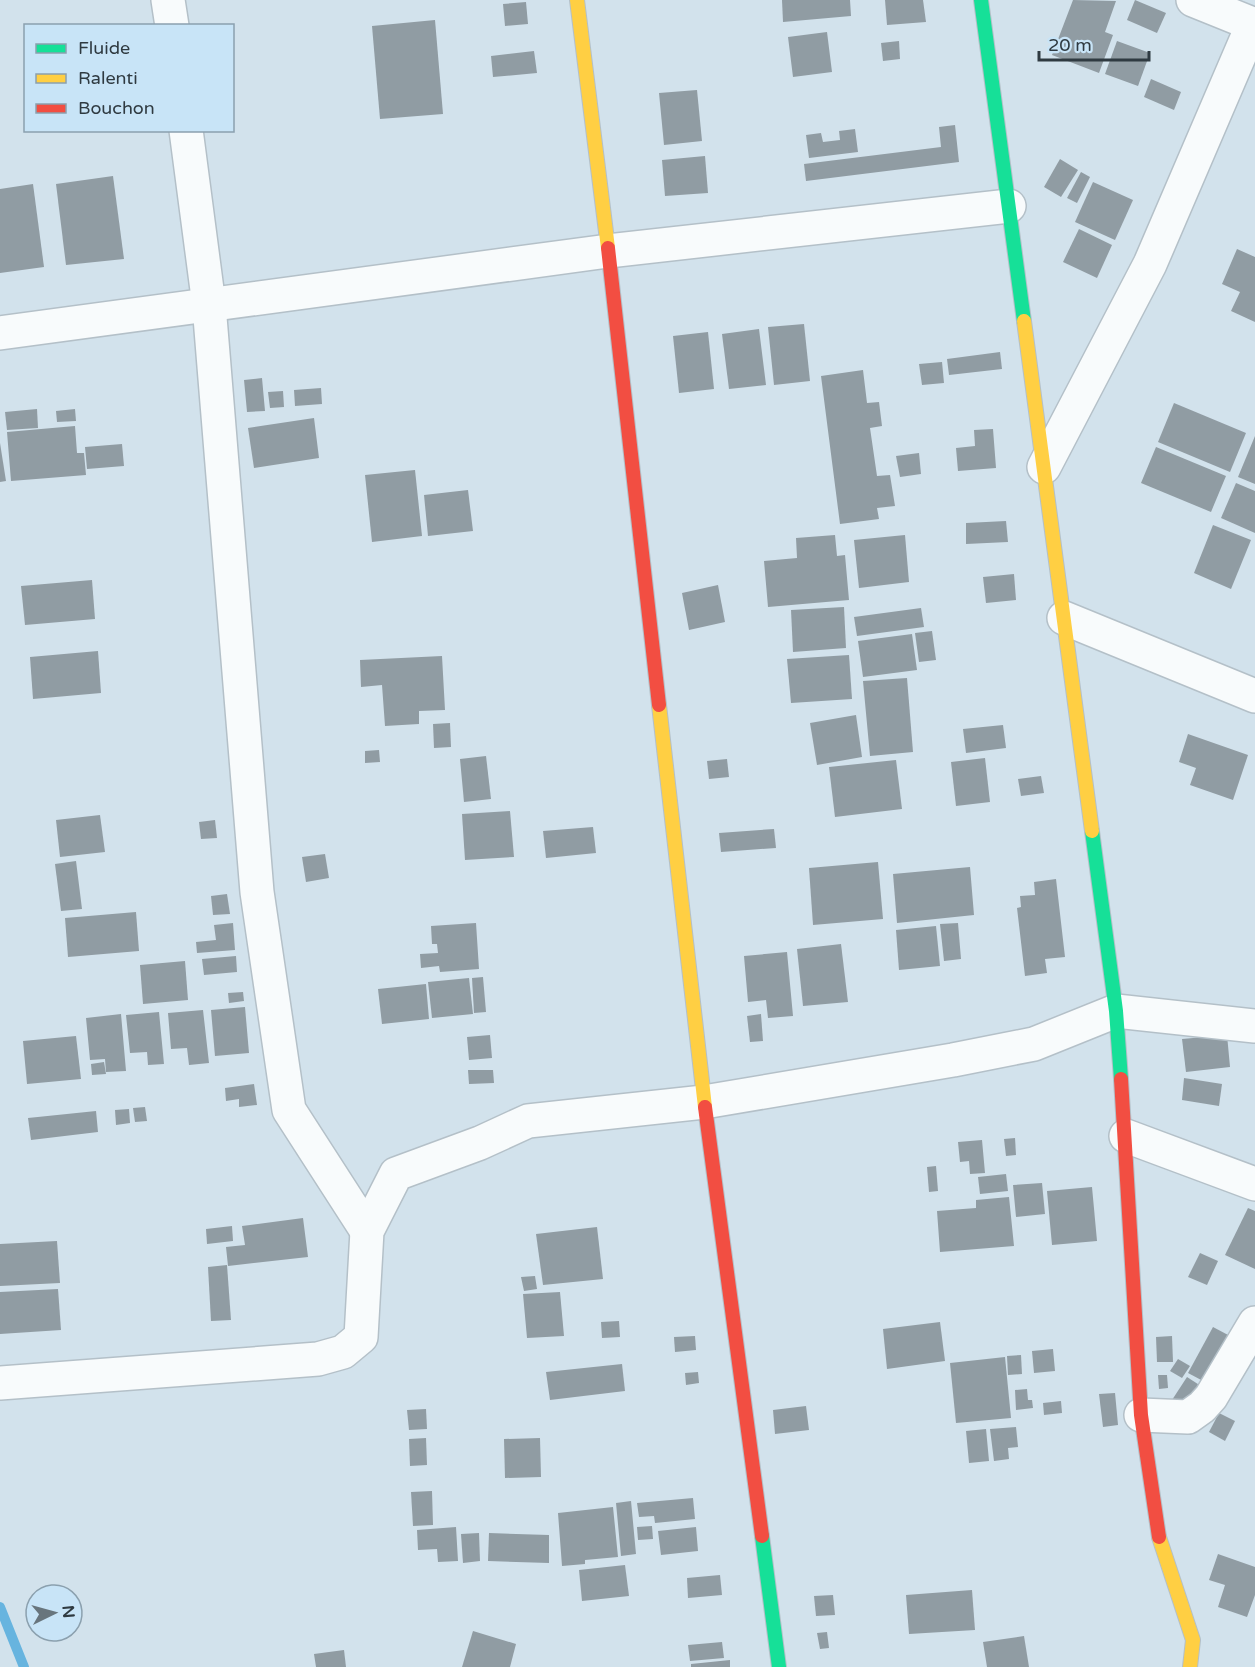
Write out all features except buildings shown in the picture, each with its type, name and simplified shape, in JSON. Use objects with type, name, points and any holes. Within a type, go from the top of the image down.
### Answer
[{"type":"street","points":[[168,0],[172,24]]},
{"type":"street","points":[[577,0],[608,251],[704,1102],[779,1667]]},
{"type":"street","points":[[981,0],[1116,1011],[1126,1136],[1141,1415],[1160,1539],[1193,1640],[1190,1667]]},
{"type":"street","points":[[1044,467],[1150,264],[1254,24],[1193,0]]},
{"type":"street","points":[[186,132],[209,305],[256,892],[289,1110],[367,1231]]},
{"type":"street","points":[[0,333],[608,251],[1009,206]]},
{"type":"street","points":[[1064,618],[1255,696]]},
{"type":"street","points":[[0,1383],[318,1359],[342,1352],[361,1337],[367,1231],[396,1174],[480,1143],[528,1121],[704,1102],[953,1060],[1034,1044],[1116,1011],[1255,1026]]},
{"type":"street","points":[[1126,1136],[1255,1184]]},
{"type":"street","points":[[1141,1415],[1188,1417],[1202,1407],[1255,1323]]},
{"type":"waterway","points":[[0,1607],[24,1667]]},
{"type":"traffic: fast","points":[[981,0],[1024,321]]},
{"type":"traffic: fast","points":[[1092,831],[1116,1011],[1121,1079]]},
{"type":"traffic: fast","points":[[762,1536],[779,1667]]},
{"type":"traffic: slow","points":[[577,0],[608,248]]},
{"type":"traffic: slow","points":[[1024,321],[1092,831]]},
{"type":"traffic: slow","points":[[659,705],[705,1107]]},
{"type":"traffic: slow","points":[[1159,1537],[1193,1640],[1190,1667]]},
{"type":"traffic: jam","points":[[608,248],[659,705]]},
{"type":"traffic: jam","points":[[1121,1079],[1141,1415],[1159,1537]]},
{"type":"traffic: jam","points":[[705,1107],[762,1536]]}]
